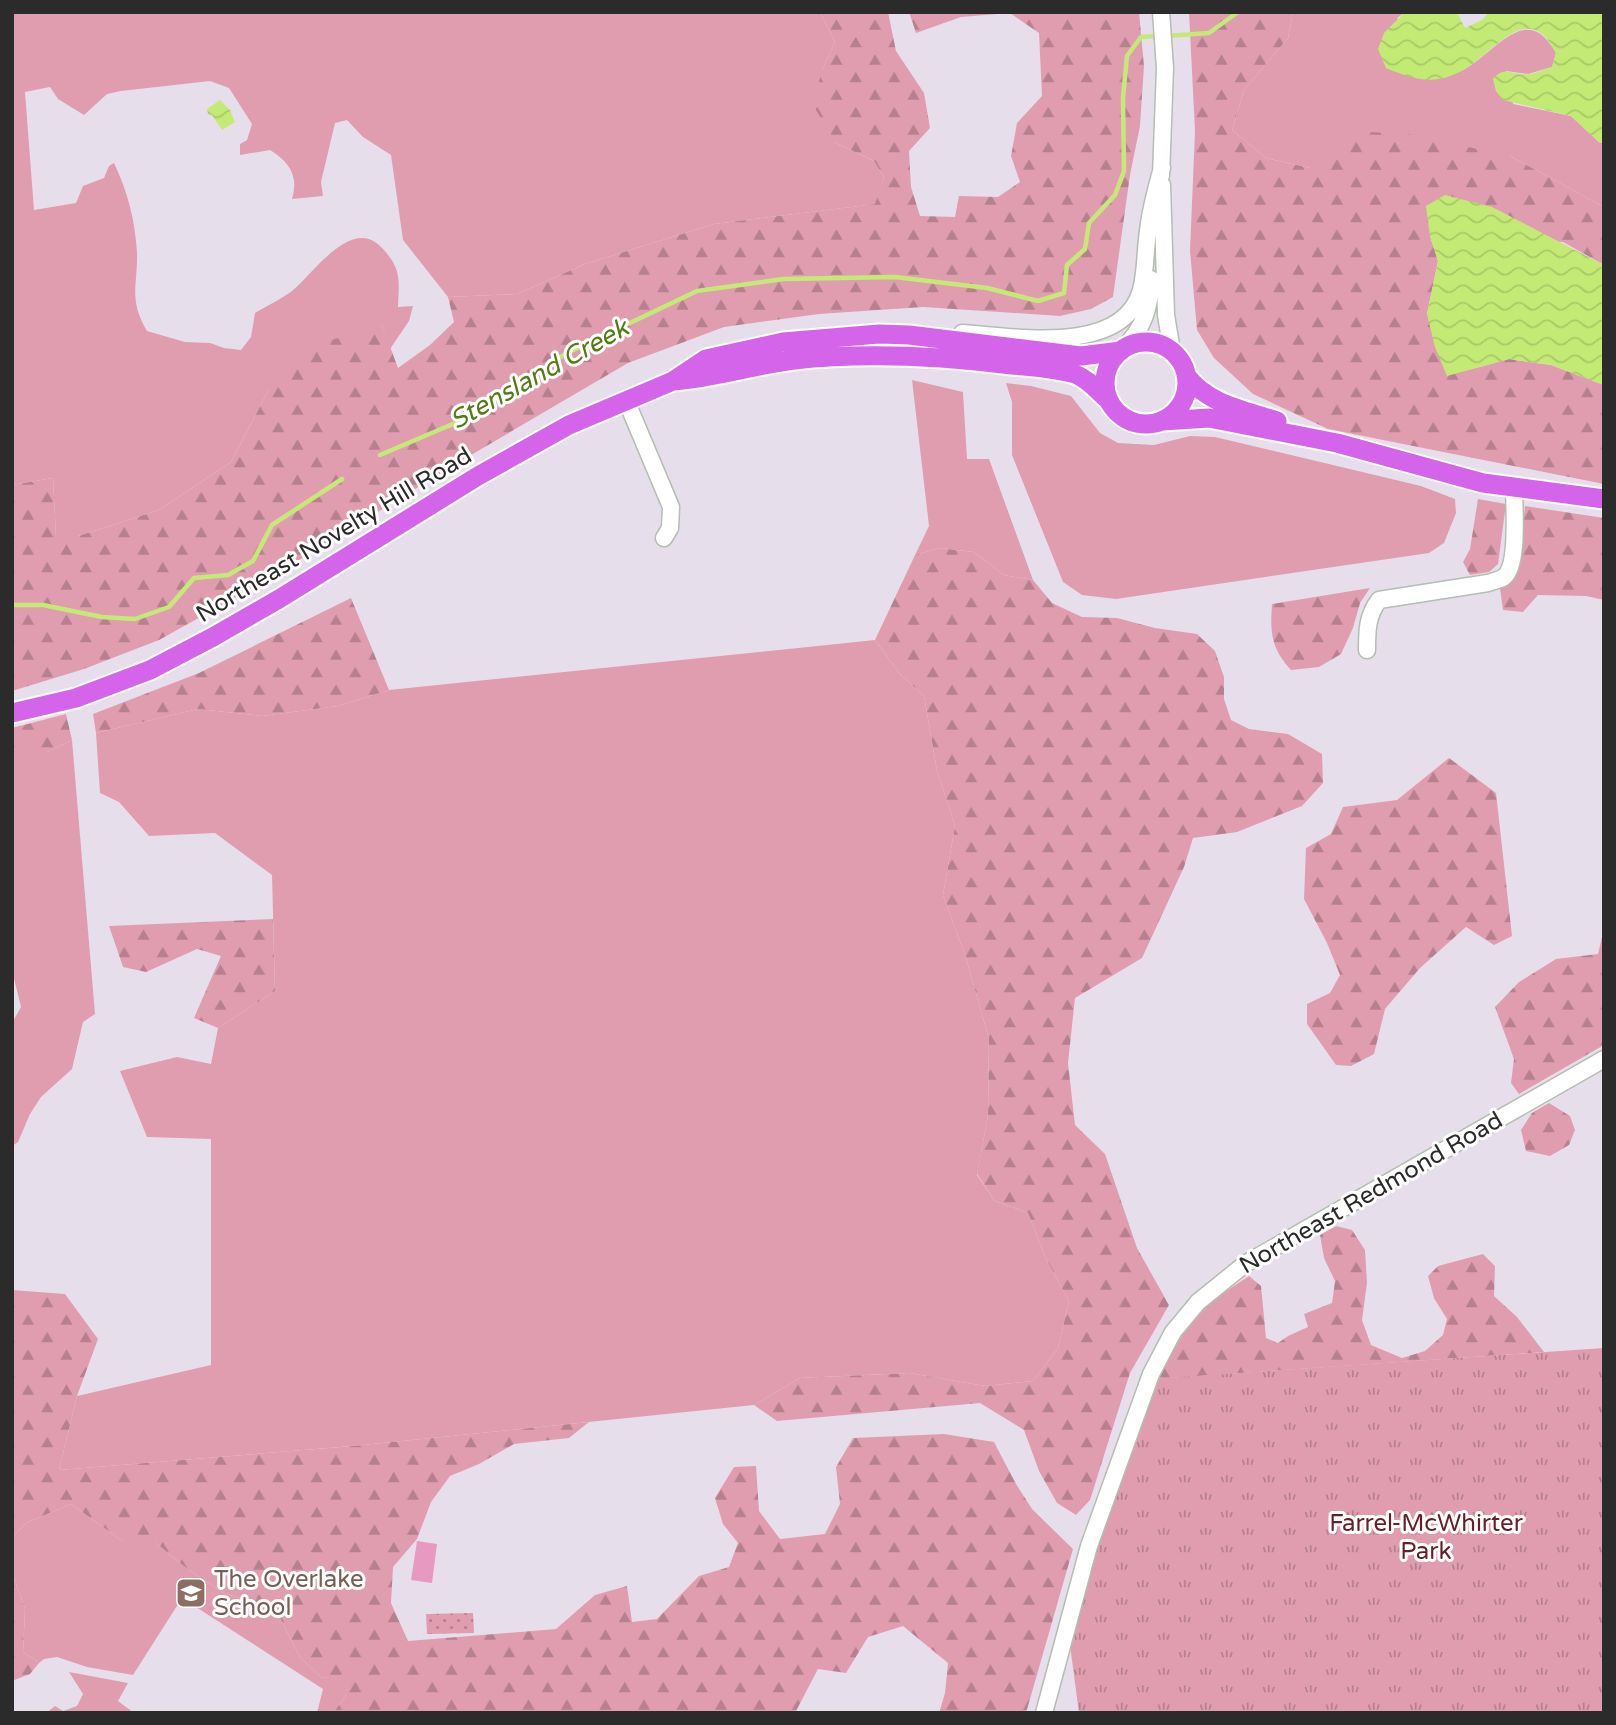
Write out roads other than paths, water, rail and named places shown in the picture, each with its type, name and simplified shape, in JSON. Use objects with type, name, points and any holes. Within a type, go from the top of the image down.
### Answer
[{"type":"main road","name":"Northeast Novelty Hill Road","points":[[12,713],[76,698],[150,670],[279,599],[478,476],[569,425],[673,381],[706,359],[783,342],[879,334],[909,335],[1081,356],[1122,350]]},
{"type":"main road","points":[[1337,443],[1209,418],[1137,424],[1115,411],[1108,400],[1105,389],[1108,366],[1122,350],[1135,344],[1148,342],[1161,345],[1172,351],[1181,362],[1194,386],[1215,400],[1337,443],[1479,482],[1604,499]]},
{"type":"main road","name":"Northeast Novelty Hill Road","points":[[673,381],[708,378],[794,360],[882,356],[947,358],[1049,369],[1077,375],[1088,381],[1108,400]]},
{"type":"main road","points":[[1162,421],[1174,413],[1183,402],[1187,389],[1186,375]]},
{"type":"street","points":[[1161,12],[1165,68],[1162,169],[1166,315],[1172,351]]},
{"type":"street","points":[[909,335],[959,333],[1053,339],[1100,331],[1114,324],[1125,316],[1140,293],[1150,215],[1162,169]]},
{"type":"street","points":[[1122,350],[1136,336],[1148,311],[1162,169]]},
{"type":"street","points":[[626,400],[671,507],[670,528],[664,538]]},
{"type":"street","points":[[1367,650],[1367,625],[1371,610],[1379,600],[1488,583],[1504,577],[1510,569],[1513,555],[1514,488]]},
{"type":"street","name":"Northeast Redmond Road","points":[[1044,1713],[1089,1546],[1151,1374],[1173,1332],[1198,1302],[1245,1264],[1604,1059]]},
{"type":"water","points":[[1405,12],[1457,12],[1465,28],[1482,20],[1489,12],[1604,12],[1604,144],[1571,116],[1503,100],[1496,91],[1493,79],[1501,73],[1530,74],[1552,67],[1556,53],[1546,38],[1536,30],[1525,29],[1514,33],[1454,75],[1432,80],[1418,79],[1386,68],[1378,49],[1384,33]]},
{"type":"water","points":[[220,100],[230,110],[235,122],[222,130],[207,109]]},
{"type":"water","points":[[1445,195],[1492,207],[1604,265],[1604,385],[1551,365],[1509,359],[1447,376],[1435,347],[1427,314],[1438,261],[1430,236],[1426,206]]},
{"type":"waterway","name":"Stensland Creek","points":[[1167,36],[1209,33],[1238,12]]},
{"type":"waterway","name":"Stensland Creek","points":[[380,455],[474,415],[565,354],[697,291],[783,279],[895,277],[987,288],[1038,301],[1064,293],[1067,265],[1085,249],[1089,223],[1115,195],[1124,171],[1123,98],[1127,56],[1141,37],[1159,36]]},
{"type":"waterway","name":"Stensland Creek","points":[[12,605],[43,605],[102,617],[135,619],[169,607],[194,578],[228,575],[253,561],[272,525],[342,479]]},
{"type":"place","name":"The Overlake School","points":[[191,1593]]},
{"type":"park label","name":"Farrel-McWhirter Park","points":[[1426,1537]]}]
